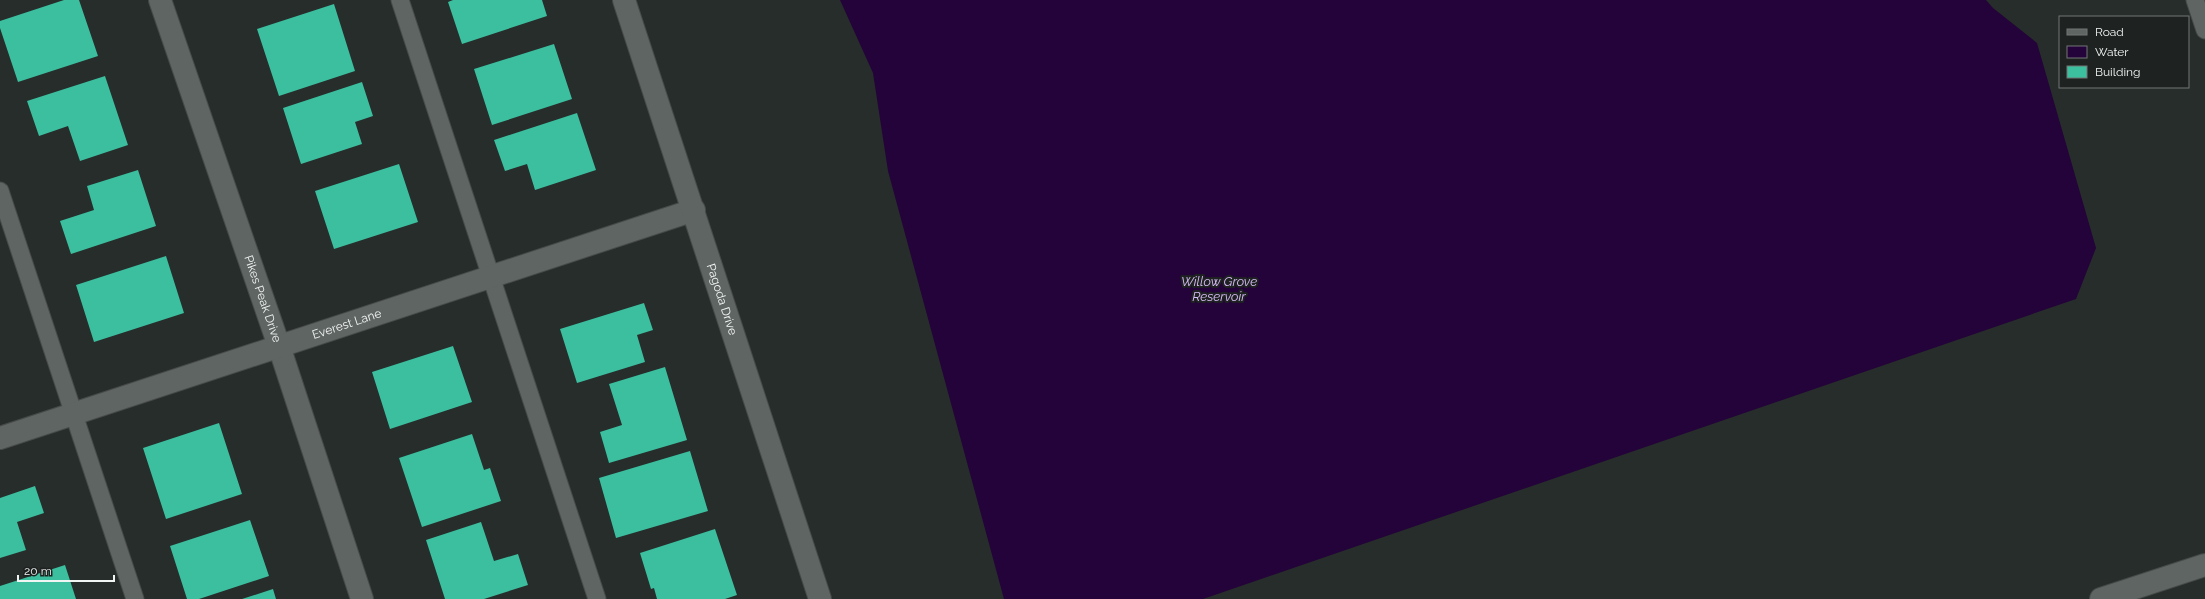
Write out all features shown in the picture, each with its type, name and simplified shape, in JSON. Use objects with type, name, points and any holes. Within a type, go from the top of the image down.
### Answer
[{"type":"street","name":"Pikes Peak Drive","points":[[160,0],[279,346],[362,599]]},
{"type":"street","name":"Pagoda Drive","points":[[624,0],[694,210],[820,599]]},
{"type":"street","name":"Everest Lane","points":[[0,438],[694,210]]},
{"type":"street","points":[[2101,599],[2205,565]]},
{"type":"lane","points":[[400,0],[597,599]]},
{"type":"lane","points":[[2195,0],[2205,30]]},
{"type":"lane","points":[[0,191],[135,599]]},
{"type":"water","name":"Willow Grove Reservoir","points":[[840,0],[1986,0],[1993,8],[2037,43],[2096,248],[2076,299],[1203,599],[1004,599],[888,171],[873,73]]},
{"type":"building","points":[[64,0],[79,0],[98,56],[18,82],[0,28],[0,21]]},
{"type":"building","points":[[453,0],[542,0],[547,16],[462,44],[448,2]]},
{"type":"building","points":[[334,4],[355,71],[279,96],[257,29]]},
{"type":"building","points":[[554,44],[572,99],[492,125],[474,69]]},
{"type":"building","points":[[105,76],[128,145],[80,161],[68,126],[39,136],[27,101]]},
{"type":"building","points":[[362,82],[373,116],[355,122],[362,144],[301,164],[283,108]]},
{"type":"building","points":[[577,113],[596,170],[535,190],[527,164],[505,171],[494,140]]},
{"type":"building","points":[[399,164],[418,222],[334,249],[315,191]]},
{"type":"building","points":[[138,170],[156,226],[71,254],[60,221],[94,210],[87,186]]},
{"type":"building","points":[[166,256],[184,313],[94,342],[76,285]]},
{"type":"building","points":[[644,303],[653,330],[637,335],[645,362],[577,383],[560,329]]},
{"type":"building","points":[[453,346],[472,402],[390,429],[372,372]]},
{"type":"building","points":[[665,367],[687,440],[609,463],[600,432],[622,425],[609,384]]},
{"type":"building","points":[[219,423],[242,494],[166,519],[143,448]]},
{"type":"building","points":[[472,434],[484,470],[490,468],[501,501],[422,527],[399,458]]},
{"type":"building","points":[[690,451],[708,511],[616,538],[599,478]]},
{"type":"building","points":[[35,486],[44,513],[17,522],[26,550],[0,558],[0,498]]},
{"type":"building","points":[[250,520],[269,576],[199,599],[187,599],[170,546]]},
{"type":"building","points":[[481,522],[494,561],[518,554],[528,585],[484,599],[445,599],[426,540]]},
{"type":"building","points":[[715,529],[737,595],[725,599],[657,599],[654,588],[651,589],[640,553]]},
{"type":"building","points":[[65,565],[76,599],[0,599],[0,586]]},
{"type":"building","points":[[273,589],[276,599],[242,599]]}]
